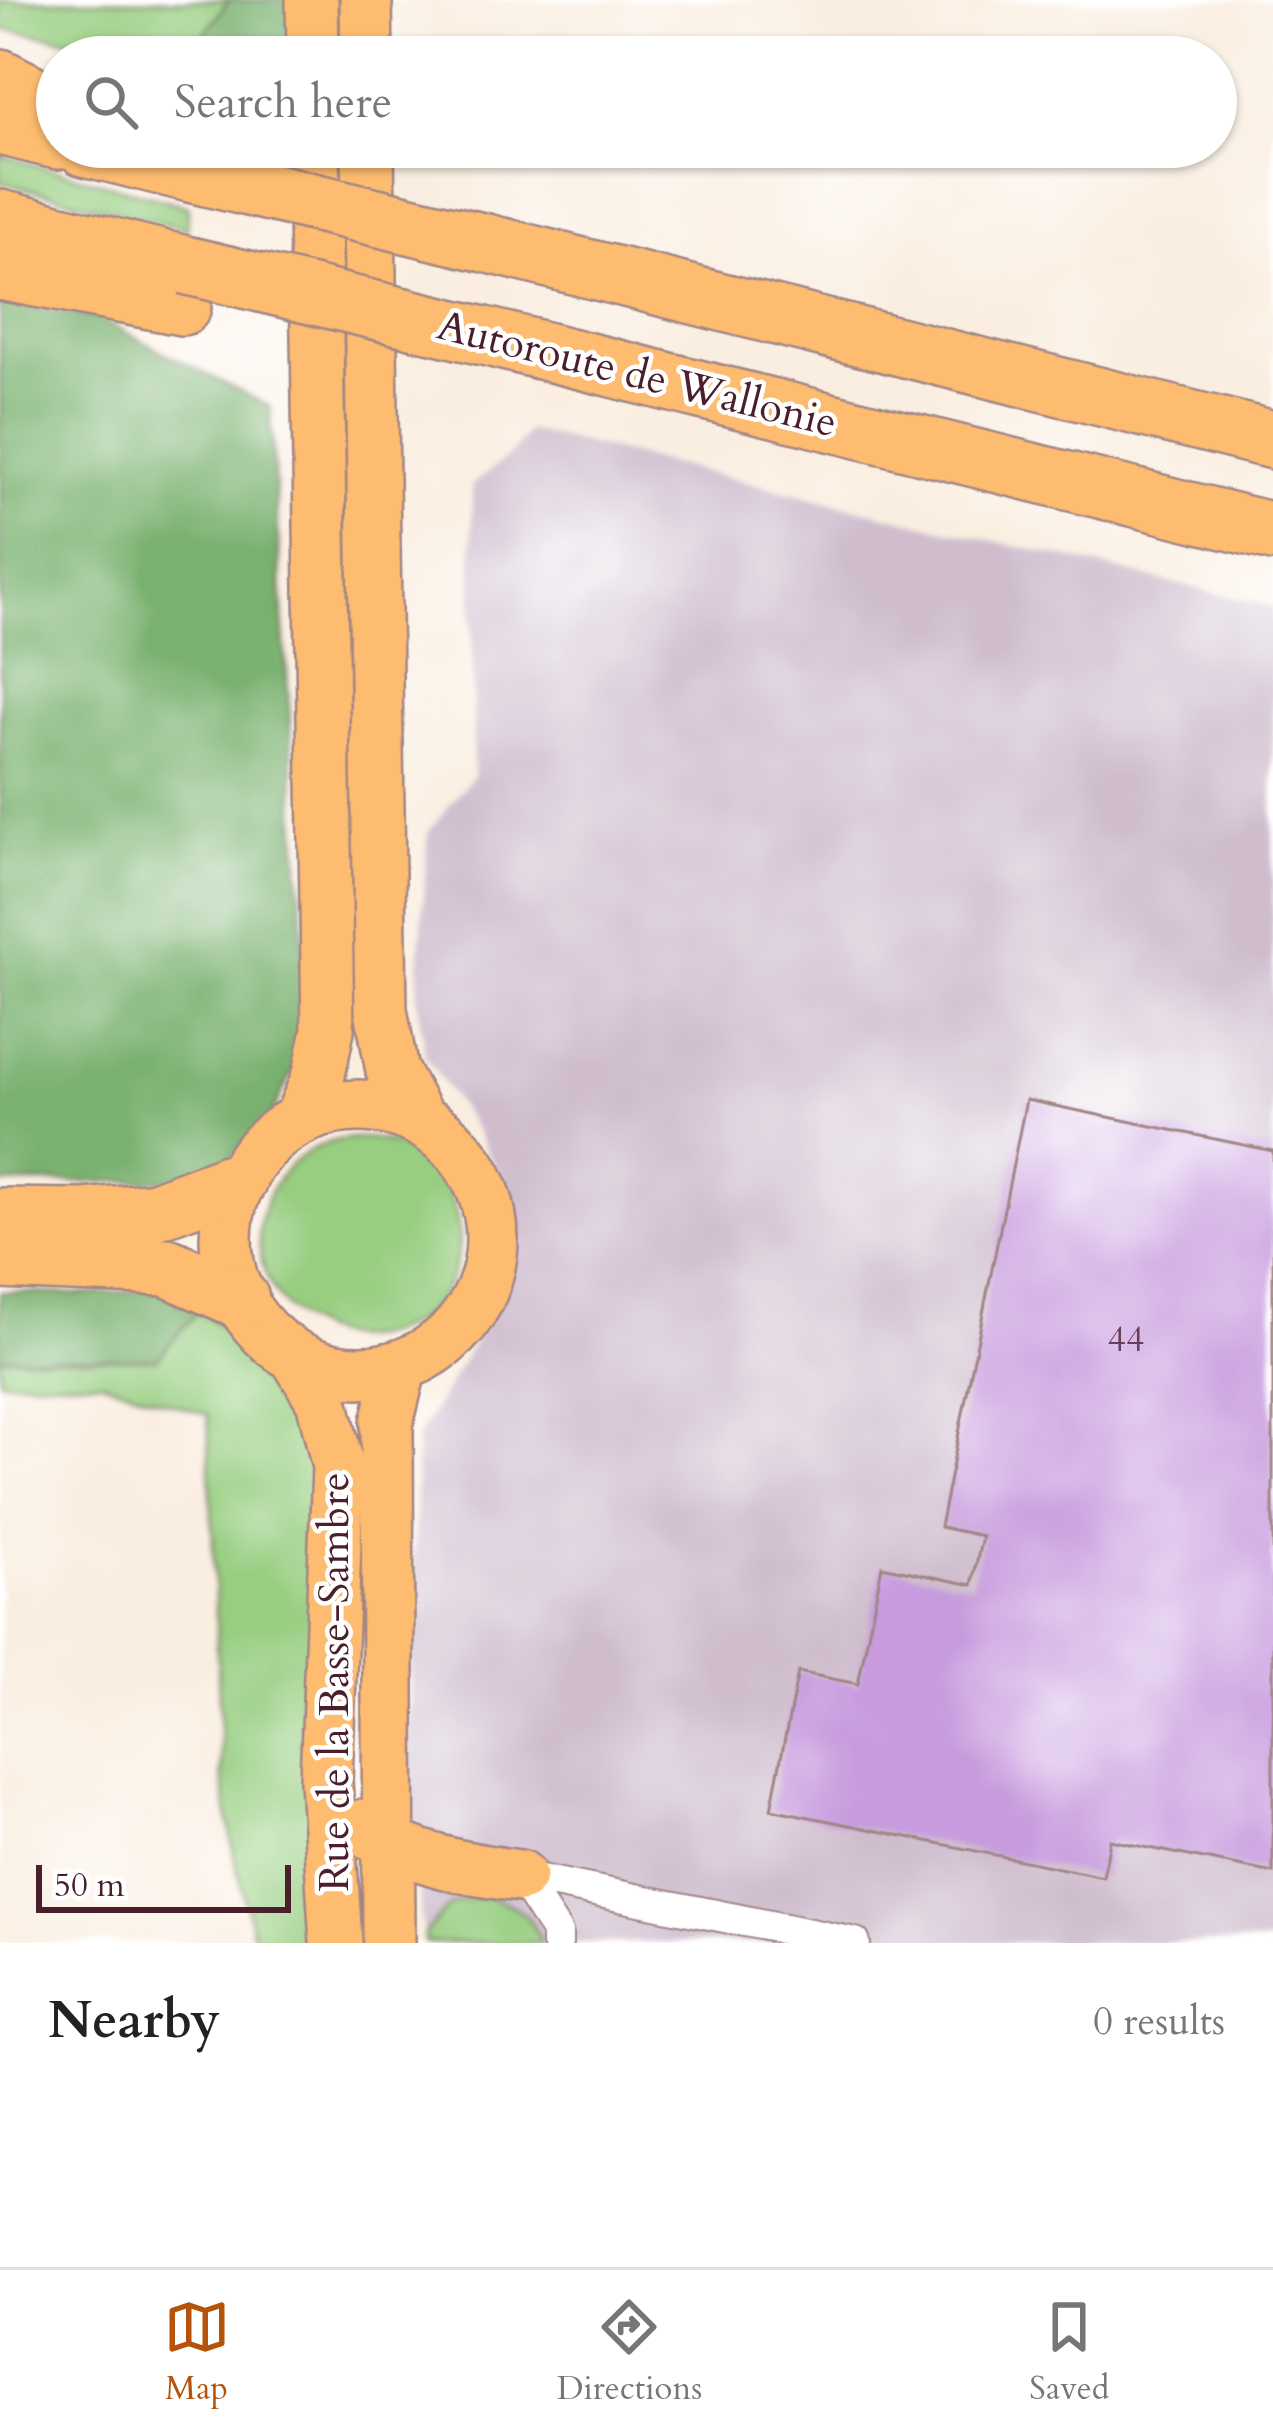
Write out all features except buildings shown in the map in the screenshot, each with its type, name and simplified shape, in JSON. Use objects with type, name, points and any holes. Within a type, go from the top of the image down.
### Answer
[{"type":"highway","points":[[312,0],[313,36]]},
{"type":"highway","points":[[366,0],[367,36]]},
{"type":"highway","points":[[0,78],[36,96]]},
{"type":"highway","points":[[0,126],[36,135]]},
{"type":"highway","points":[[170,168],[1273,440]]},
{"type":"highway","points":[[180,168],[190,173]]},
{"type":"highway","points":[[300,1119],[319,1076],[328,1030],[314,168]]},
{"type":"highway","points":[[368,168],[381,1010],[392,1071],[419,1120]]},
{"type":"highway","name":"Autoroute de Wallonie","points":[[0,219],[183,285],[484,336],[1273,532]]},
{"type":"highway","points":[[0,271],[183,285]]},
{"type":"highway","points":[[339,1107],[380,1107],[419,1120],[455,1146],[481,1183],[492,1226],[489,1271],[471,1312],[441,1345],[401,1366],[365,1372],[330,1369],[296,1357],[263,1332],[239,1298],[227,1260],[226,1220],[238,1180],[264,1145],[300,1119],[339,1107]]},
{"type":"highway","points":[[0,1217],[80,1218],[155,1211],[238,1180]]},
{"type":"highway","points":[[0,1260],[167,1267],[239,1298]]},
{"type":"highway","name":"Rue de la Basse-Sambre","points":[[296,1357],[322,1400],[338,1466],[326,1781],[336,1943]]},
{"type":"highway","name":"Rue de la Basse-Sambre","points":[[389,1943],[387,1423],[401,1366]]},
{"type":"highway","points":[[338,1466],[353,1777],[365,1831],[421,1859],[520,1876]]},
{"type":"highway","points":[[417,1943],[417,1908],[458,1869]]},
{"type":"street","points":[[520,1876],[557,1933],[557,1943]]},
{"type":"street","points":[[520,1876],[855,1943]]},
{"type":"shaded area","points":[[528,430],[1273,607],[1273,1943],[424,1943],[408,1781],[417,1438],[504,1291],[517,1208],[474,1128],[425,1056],[417,995],[428,832],[473,776],[472,485],[512,453]]},
{"type":"green space","points":[[0,0],[229,0],[203,36],[47,36],[0,29]]},
{"type":"green space","points":[[229,0],[298,0],[299,36],[203,36]]},
{"type":"green space","points":[[0,155],[188,206],[187,229],[0,182]]},
{"type":"green space","points":[[0,303],[95,317],[270,407],[306,973],[295,1067],[270,1118],[223,1164],[173,1180],[0,1184]]},
{"type":"green space","points":[[359,1138],[397,1146],[430,1167],[451,1200],[459,1238],[451,1276],[430,1309],[397,1330],[359,1338],[321,1330],[288,1309],[267,1276],[259,1238],[267,1200],[288,1167],[321,1146]]},
{"type":"green space","points":[[161,1289],[210,1307],[234,1336],[198,1311],[157,1359],[0,1357],[0,1292],[88,1294]]},
{"type":"green space","points":[[198,1310],[234,1336],[301,1410],[319,1472],[319,1943],[255,1943],[234,1856],[222,1777],[208,1415],[102,1381],[0,1380],[0,1357],[157,1359]]},
{"type":"green space","points":[[485,1896],[520,1911],[541,1943],[424,1943],[424,1934],[451,1904]]}]
